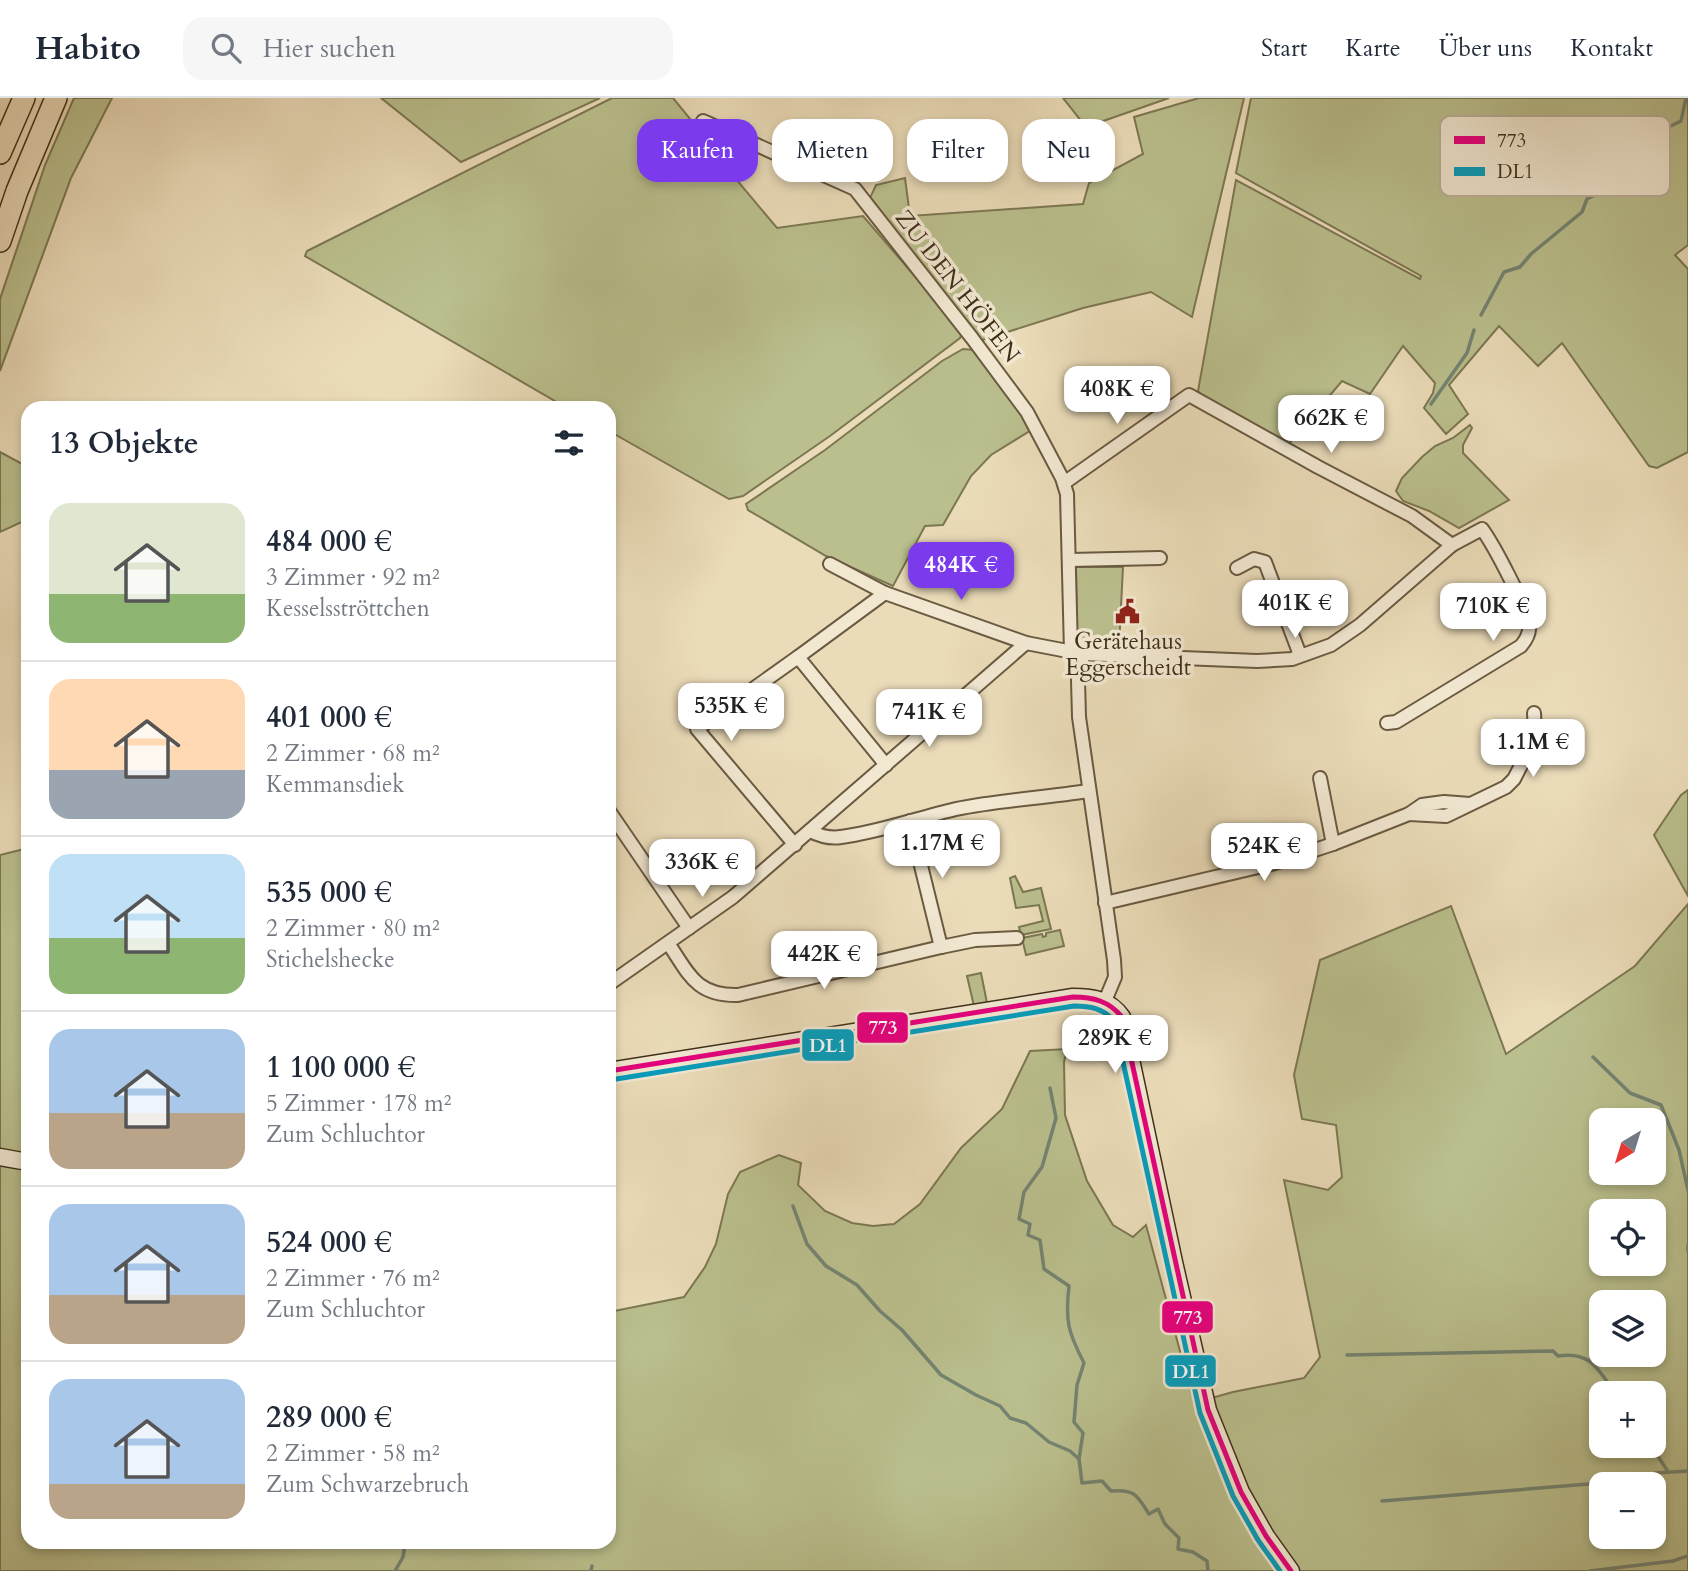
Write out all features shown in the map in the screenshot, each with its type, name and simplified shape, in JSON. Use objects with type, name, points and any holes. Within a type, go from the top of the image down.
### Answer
[{"type":"highway","points":[[0,153],[24,98]]},
{"type":"highway","points":[[0,241],[55,98]]},
{"type":"street","name":"ZU DEN HÖFEN","points":[[758,146],[855,189],[1027,412],[1064,483],[1067,494],[1079,717],[1115,977],[1104,1001]]},
{"type":"street","points":[[1064,483],[1189,395],[1412,516],[1452,545]]},
{"type":"street","points":[[830,564],[885,593],[1026,643],[1077,652],[1257,661],[1292,659],[1345,637],[1452,545],[1482,529],[1495,547],[1530,623],[1527,638],[1521,646],[1396,722],[1387,723]]},
{"type":"street","points":[[1070,560],[1160,558]]},
{"type":"street","points":[[1237,568],[1254,559],[1265,562],[1300,656]]},
{"type":"street","points":[[795,845],[697,729],[885,593]]},
{"type":"street","points":[[616,979],[733,897],[1026,643]]},
{"type":"street","points":[[798,657],[886,765]]},
{"type":"street","points":[[1105,903],[1225,876],[1334,844],[1409,814],[1422,805],[1444,802],[1470,804],[1506,787],[1514,779],[1535,733],[1534,713]]},
{"type":"street","points":[[1320,778],[1334,844]]},
{"type":"street","points":[[810,831],[821,837],[842,837],[999,801],[1046,798],[1088,791]]},
{"type":"street","points":[[616,821],[689,928]]},
{"type":"street","points":[[910,821],[941,947]]},
{"type":"street","points":[[668,943],[697,985],[723,995],[738,995],[975,940],[1017,938]]},
{"type":"street","points":[[616,1070],[1073,997],[1089,997],[1116,1008],[1122,1017],[1208,1410],[1241,1492],[1266,1536],[1291,1571]]},
{"type":"street","points":[[0,1157],[21,1161]]},
{"type":"green space","points":[[74,98],[112,98],[71,178],[0,371],[0,299],[45,165]]},
{"type":"green space","points":[[381,98],[600,98],[461,162]]},
{"type":"green space","points":[[612,98],[673,98],[690,119],[637,119],[637,182],[738,182],[777,228],[863,216],[963,332],[960,338],[830,436],[743,496],[729,499],[616,435],[616,401],[555,401],[305,256],[307,251]]},
{"type":"green space","points":[[1063,98],[1169,98],[1109,119],[1080,119]]},
{"type":"green space","points":[[1199,98],[1244,98],[1192,317],[1151,292],[1083,308],[982,340],[869,200],[876,185],[905,178],[910,216],[1083,204],[1089,183],[1115,182],[1115,169],[1143,154],[1134,117]]},
{"type":"green space","points":[[1251,98],[1688,98],[1688,245],[1675,255],[1688,269],[1688,452],[1657,468],[1649,466],[1562,343],[1538,366],[1499,326],[1449,385],[1468,414],[1446,434],[1424,408],[1433,393],[1435,383],[1403,346],[1370,394],[1342,381],[1288,445],[1203,398],[1198,391],[1236,180],[1420,279],[1421,276],[1236,173]]},
{"type":"green space","points":[[963,349],[975,350],[1033,429],[991,455],[971,476],[943,525],[925,526],[893,586],[826,556],[748,510],[746,504],[825,450],[942,361]]},
{"type":"green space","points":[[1470,425],[1472,428],[1463,445],[1463,453],[1509,500],[1459,528],[1429,511],[1403,501],[1396,491],[1402,478],[1422,457]]},
{"type":"green space","points":[[0,452],[21,463],[21,522],[0,532]]},
{"type":"green space","points":[[1076,567],[1123,567],[1119,646],[1077,645]]},
{"type":"green space","points":[[1688,790],[1688,896],[1654,835],[1681,795]]},
{"type":"green space","points":[[21,850],[21,1549],[616,1549],[616,1311],[684,1297],[705,1267],[716,1244],[728,1194],[740,1172],[779,1155],[801,1163],[798,1185],[825,1211],[852,1223],[873,1226],[894,1224],[920,1204],[961,1148],[1002,1109],[1030,1051],[1067,1049],[1064,1062],[1065,1115],[1087,1181],[1113,1225],[1133,1237],[1146,1225],[1194,1403],[1304,1378],[1320,1357],[1284,1180],[1328,1190],[1342,1177],[1336,1125],[1302,1119],[1294,1075],[1320,960],[1451,906],[1506,1054],[1635,966],[1688,904],[1688,1571],[0,1571],[0,855]]},
{"type":"green space","points":[[1015,876],[1023,892],[1041,888],[1051,929],[1021,935],[1019,927],[1043,921],[1039,905],[1016,908],[1010,878]]},
{"type":"green space","points":[[1060,930],[1064,946],[1026,955],[1022,938],[1042,934],[1043,937],[1046,933]]},
{"type":"green space","points":[[981,973],[987,1003],[974,1006],[967,976]]},
{"type":"waterway","points":[[1670,126],[1681,121],[1686,98]]},
{"type":"waterway","points":[[1481,315],[1504,272],[1520,267],[1531,254],[1582,212],[1587,199],[1593,196]]},
{"type":"waterway","points":[[1431,404],[1467,353],[1474,330]]},
{"type":"waterway","points":[[1593,1057],[1630,1093],[1661,1105],[1679,1150],[1688,1190]]},
{"type":"waterway","points":[[1050,1088],[1056,1118],[1042,1167],[1024,1192],[1019,1219],[1030,1224],[1028,1235],[1040,1240],[1044,1269],[1069,1286],[1069,1326],[1084,1363],[1077,1385],[1074,1422],[1083,1433],[1079,1459],[1082,1483],[1102,1481],[1111,1491],[1130,1492],[1149,1514],[1158,1509],[1165,1524],[1179,1538],[1178,1549],[1193,1552],[1207,1561],[1208,1571]]},
{"type":"waterway","points":[[793,1206],[807,1244],[826,1266],[857,1285],[880,1311],[902,1330],[941,1375],[1000,1406],[1010,1418],[1026,1423],[1049,1442],[1070,1451],[1079,1459]]},
{"type":"waterway","points":[[1688,1245],[1688,1251]]},
{"type":"waterway","points":[[1347,1355],[1553,1351],[1558,1356],[1569,1355],[1586,1359],[1606,1381]]},
{"type":"waterway","points":[[1659,1458],[1667,1470]]},
{"type":"waterway","points":[[1666,1472],[1688,1471]]},
{"type":"waterway","points":[[1382,1501],[1589,1484]]},
{"type":"waterway","points":[[395,1571],[404,1549]]},
{"type":"waterway","points":[[1590,1571],[1673,1561],[1688,1556]]},
{"type":"waterway","points":[[591,1571],[592,1566]]},
{"type":"transit line","name":"773","points":[[616,1070],[1073,997],[1094,999],[1112,1007],[1122,1017],[1208,1410],[1241,1492],[1266,1536],[1291,1571]]},
{"type":"transit line","name":"DL1","points":[[616,1079],[1074,1006],[1091,1007],[1105,1013],[1114,1021],[1200,1413],[1233,1496],[1258,1540],[1280,1571]]},
{"type":"place","name":"Gerätehaus Eggerscheidt","points":[[1128,611]]}]
